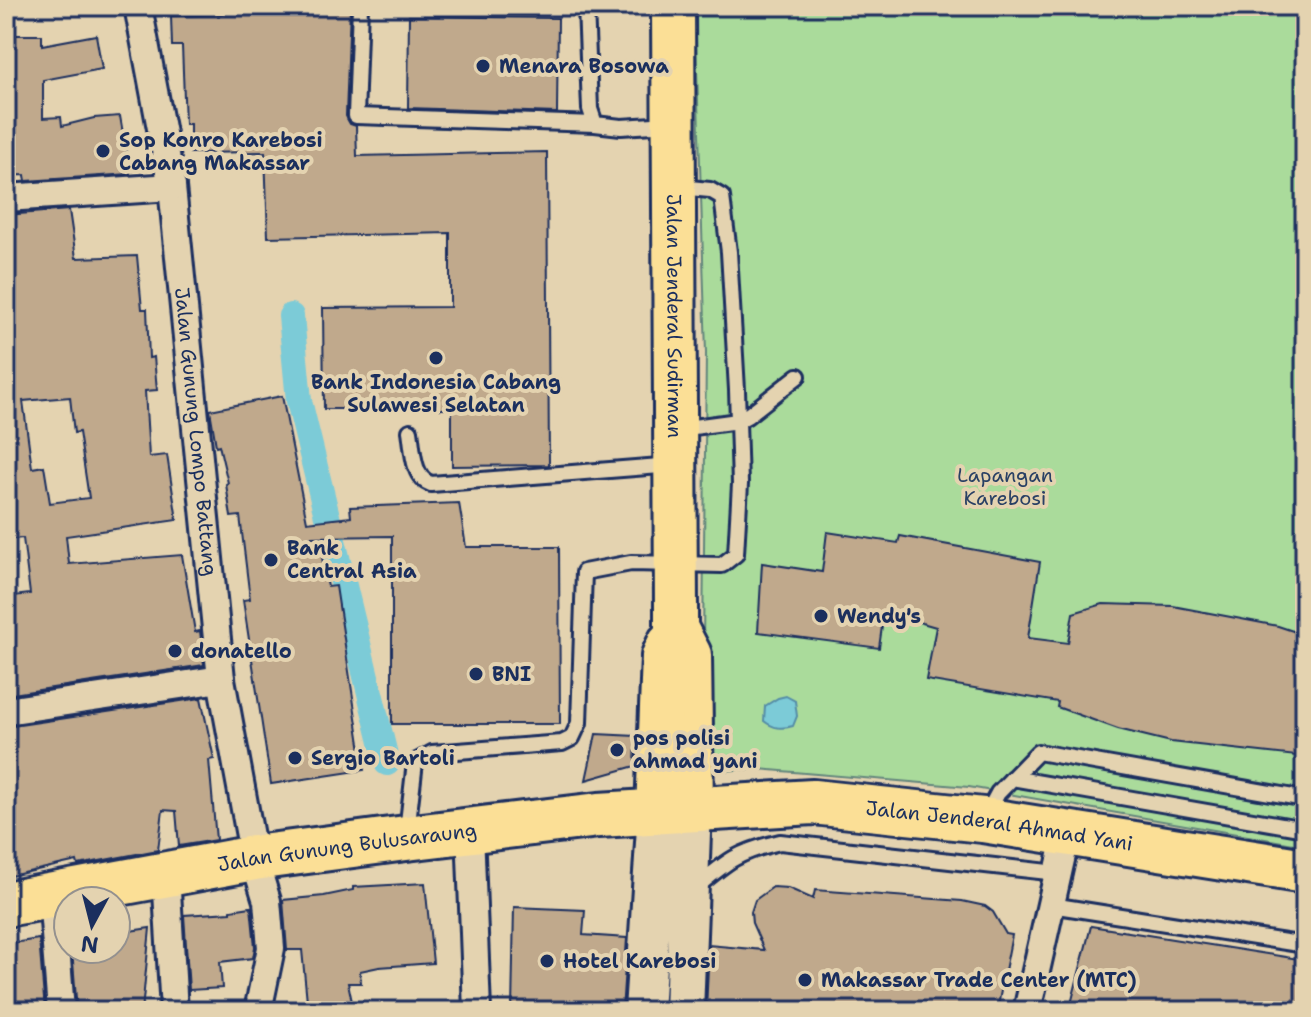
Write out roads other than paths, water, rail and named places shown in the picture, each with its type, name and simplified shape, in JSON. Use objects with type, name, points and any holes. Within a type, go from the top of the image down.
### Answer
[{"type":"highway","name":"Jalan Jenderal Ahmad Yani","points":[[674,810],[813,802],[983,820],[1062,853],[1305,871]]},
{"type":"highway","name":"Jalan Gunung Bulusaraung","points":[[106,885],[254,858],[599,815],[674,810]]},
{"type":"highway","name":"Jalan Gunung Bulusaraung","points":[[6,904],[52,895]]},
{"type":"main road","name":"Jalan Jenderal Sudirman","points":[[673,6],[676,628],[663,656],[674,810]]},
{"type":"main road","points":[[674,810],[690,892],[684,1011]]},
{"type":"main road","points":[[644,1011],[674,810]]},
{"type":"street","name":"Jalan Gunung Lompo Battang","points":[[138,6],[172,187],[221,679],[254,858],[267,901],[271,948],[258,1011]]},
{"type":"street","points":[[6,198],[172,187]]},
{"type":"street","points":[[6,711],[221,679]]},
{"type":"street","points":[[470,830],[477,1011]]},
{"type":"street","points":[[1027,1011],[1062,853]]},
{"type":"street","points":[[166,874],[174,1011]]},
{"type":"street","points":[[57,965],[61,1011]]},
{"type":"lane","points":[[360,6],[356,116],[621,127],[674,124]]},
{"type":"lane","points":[[586,6],[590,109],[595,124]]},
{"type":"lane","points":[[406,838],[415,762],[421,756],[562,743],[572,738],[579,723],[584,572],[631,563],[722,565],[736,554],[740,484],[738,421],[729,252],[722,197],[710,190],[675,187]]},
{"type":"lane","points":[[410,431],[418,474],[431,484],[676,447],[747,416],[798,376]]},
{"type":"lane","points":[[983,820],[998,793],[1038,752],[1305,799]]},
{"type":"lane","points":[[1012,778],[1305,829]]},
{"type":"lane","points":[[690,892],[728,861],[747,850],[780,842],[1062,853]]},
{"type":"lane","points":[[1051,905],[1305,945]]},
{"type":"water","points":[[786,696],[795,701],[797,716],[793,726],[771,726],[764,721],[765,706]]},
{"type":"waterway","points":[[291,316],[299,401],[387,763]]},
{"type":"place","name":"Menara Bosowa","points":[[483,66]]},
{"type":"place","name":"Sop Konro Karebosi Cabang Makassar","points":[[103,151]]},
{"type":"place","name":"Bank Indonesia Cabang Sulawesi Selatan","points":[[436,358]]},
{"type":"place","name":"Bank Central Asia","points":[[271,560]]},
{"type":"place","name":"Wendy's","points":[[821,616]]},
{"type":"place","name":"donatello","points":[[175,651]]},
{"type":"place","name":"BNI","points":[[476,674]]},
{"type":"place","name":"pos polisi ahmad yani","points":[[617,750]]},
{"type":"place","name":"Sergio Bartoli","points":[[295,758]]},
{"type":"place","name":"Hotel Karebosi","points":[[547,961]]},
{"type":"place","name":"Makassar Trade Center (MTC)","points":[[805,980]]},
{"type":"park label","name":"Lapangan Karebosi","points":[[1005,486]]}]
